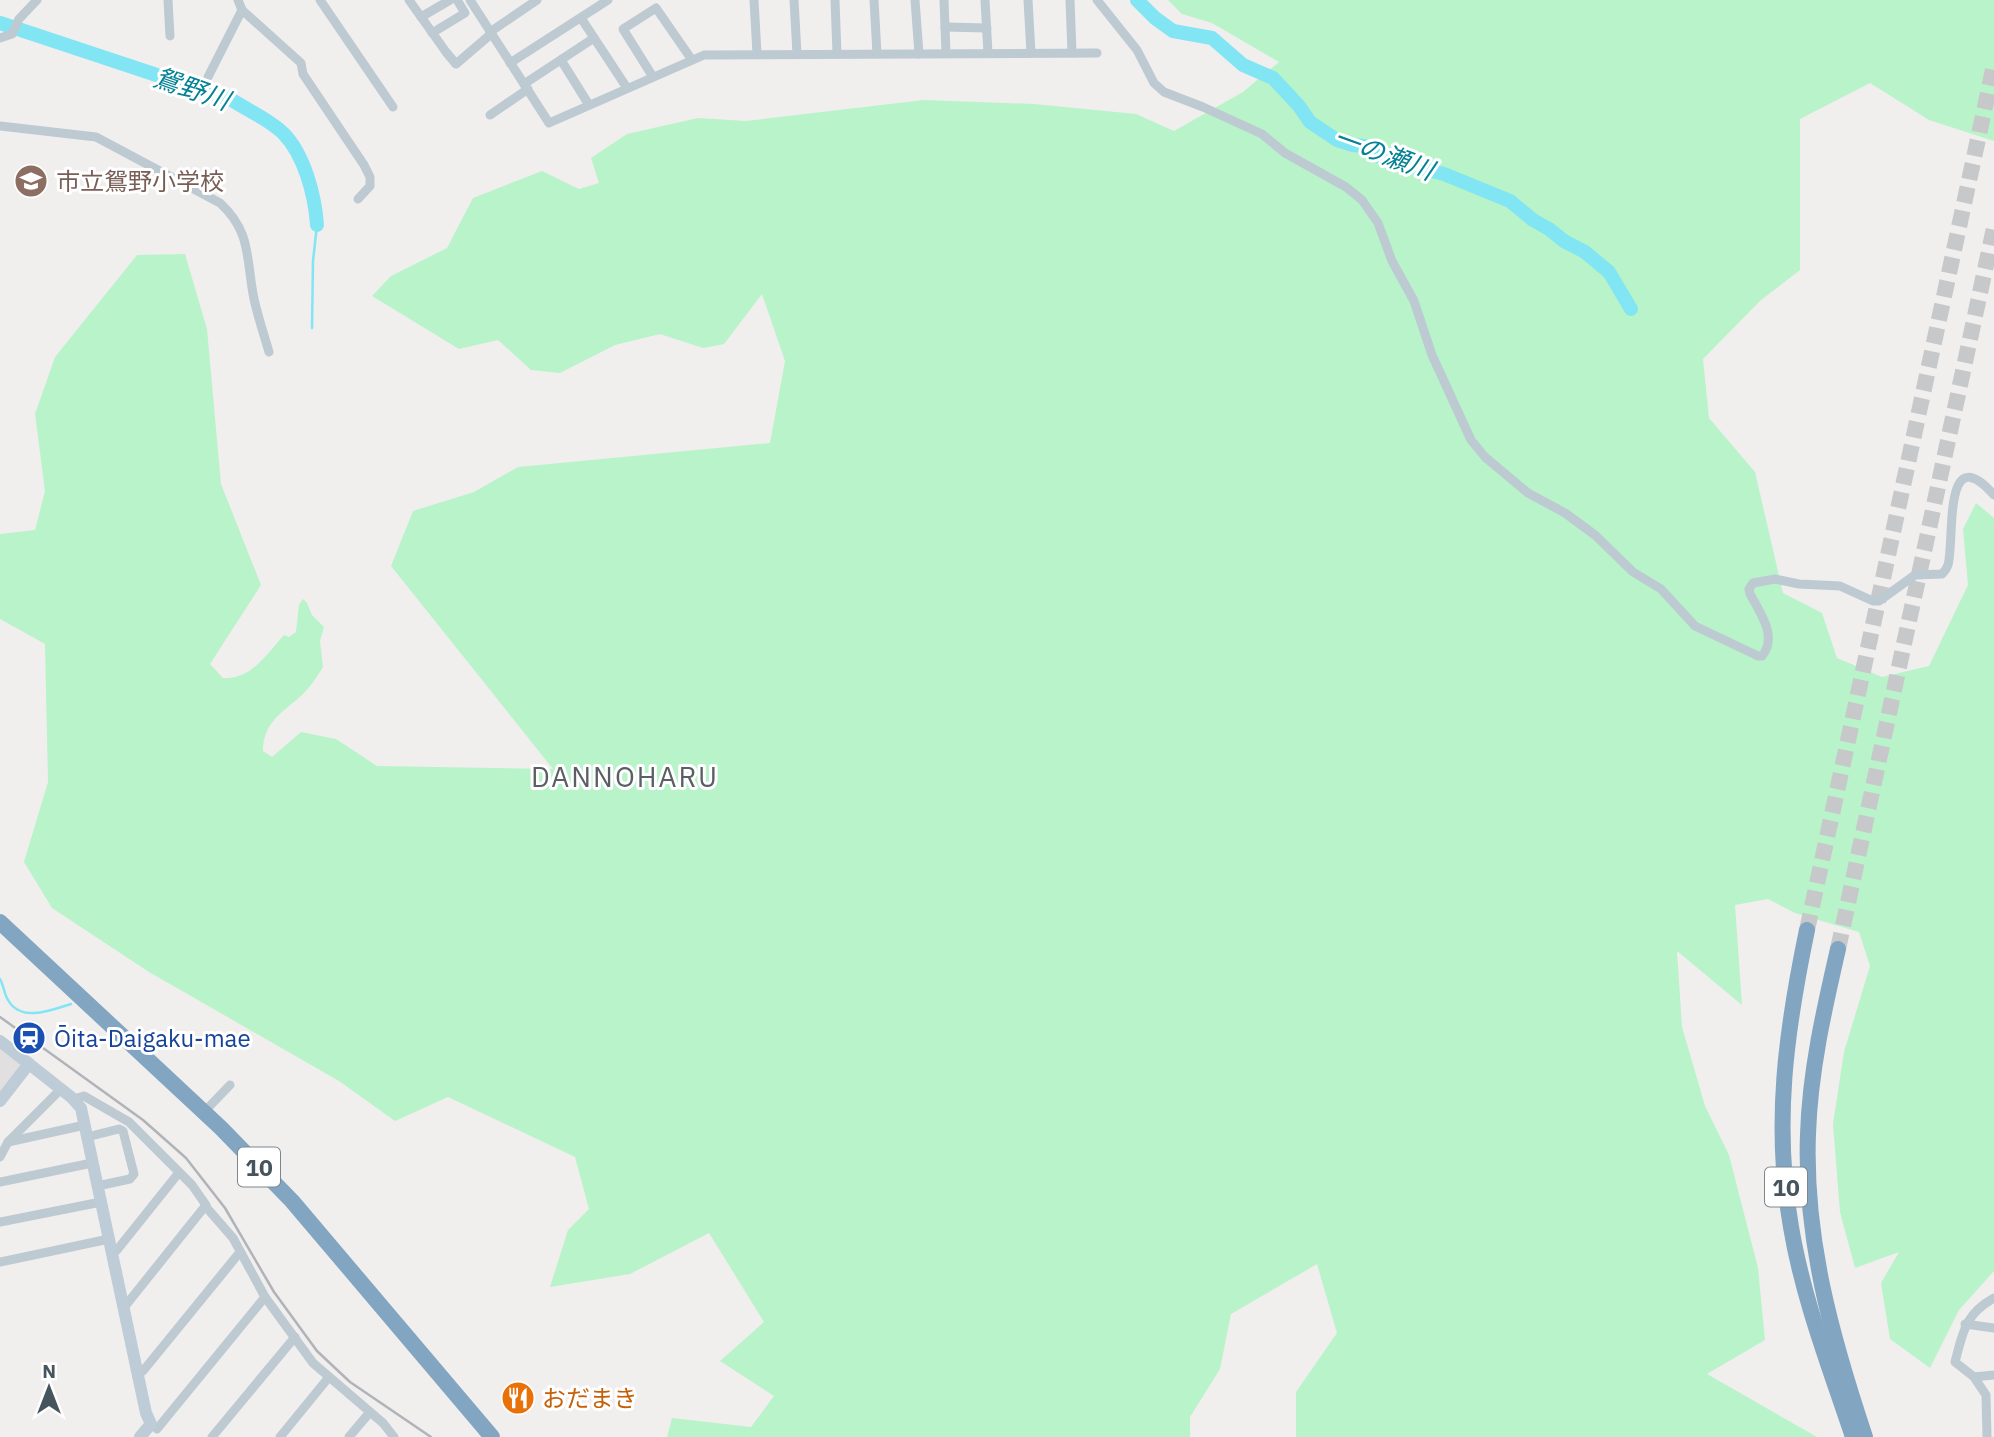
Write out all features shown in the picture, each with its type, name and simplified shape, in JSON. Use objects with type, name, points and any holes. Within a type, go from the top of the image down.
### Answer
[{"type":"highway","name":"10","points":[[0,922],[237,1144],[316,1227],[492,1437]]},
{"type":"highway","name":"10","points":[[1807,930],[1791,1009],[1783,1075],[1784,1178],[1790,1227],[1802,1278],[1853,1437]]},
{"type":"highway","name":"10","points":[[1838,949],[1821,1026],[1810,1097],[1807,1144],[1809,1205],[1822,1293],[1865,1437]]},
{"type":"street","points":[[0,38],[12,34],[19,19],[37,0]]},
{"type":"street","points":[[168,0],[170,36]]},
{"type":"street","points":[[320,0],[393,107]]},
{"type":"street","points":[[409,0],[456,64],[491,33],[537,0]]},
{"type":"street","points":[[421,17],[450,0]]},
{"type":"street","points":[[432,33],[465,13],[457,0]]},
{"type":"street","points":[[470,0],[549,122],[704,55],[1097,53]]},
{"type":"street","points":[[510,63],[608,0]]},
{"type":"street","points":[[754,0],[757,54]]},
{"type":"street","points":[[794,0],[797,54]]},
{"type":"street","points":[[835,0],[837,54]]},
{"type":"street","points":[[874,0],[877,54]]},
{"type":"street","points":[[915,0],[919,54]]},
{"type":"street","points":[[944,0],[946,54]]},
{"type":"street","points":[[985,0],[988,53]]},
{"type":"street","points":[[1028,0],[1031,53]]},
{"type":"street","points":[[1070,0],[1072,53]]},
{"type":"street","points":[[1097,0],[1137,50],[1154,82],[1164,92],[1262,134],[1292,158],[1346,187],[1362,200],[1378,223],[1392,261],[1414,301],[1432,355],[1471,440],[1485,457],[1528,493],[1565,513],[1595,535],[1633,572],[1661,589],[1695,626],[1724,642],[1762,656],[1766,653],[1769,634],[1750,594],[1749,589],[1753,583],[1775,579],[1799,584],[1840,586],[1873,601],[1879,601],[1912,577],[1942,574],[1945,571],[1959,481],[1974,478],[1994,495]]},
{"type":"street","points":[[208,77],[240,5],[301,63],[303,74],[365,165],[370,186],[358,199]]},
{"type":"street","points":[[653,77],[623,29],[656,8],[692,60]]},
{"type":"street","points":[[581,18],[627,88]]},
{"type":"street","points":[[945,27],[987,28]]},
{"type":"street","points":[[490,115],[594,38]]},
{"type":"street","points":[[561,60],[589,105]]},
{"type":"street","points":[[0,126],[96,137],[220,203],[235,219],[246,242],[255,301],[269,352]]},
{"type":"street","points":[[0,1041],[74,1099],[81,1108],[146,1413],[154,1427],[166,1437]]},
{"type":"street","points":[[0,1101],[28,1065]]},
{"type":"street","points":[[204,1112],[230,1085]]},
{"type":"street","points":[[0,1157],[8,1142],[61,1089]]},
{"type":"street","points":[[74,1099],[84,1096],[129,1122],[191,1185],[230,1235],[265,1297],[313,1363],[370,1412],[394,1437]]},
{"type":"street","points":[[8,1142],[120,1129],[123,1131],[134,1174],[130,1179],[97,1186]]},
{"type":"street","points":[[0,1182],[92,1163]]},
{"type":"street","points":[[0,1262],[110,1245],[117,1250],[177,1175]]},
{"type":"street","points":[[0,1222],[101,1202]]},
{"type":"street","points":[[123,1305],[126,1305],[206,1207]]},
{"type":"street","points":[[137,1373],[143,1371],[240,1252]]},
{"type":"street","points":[[140,1437],[154,1427],[265,1297]]},
{"type":"street","points":[[1987,1437],[1986,1395],[1974,1377],[1955,1362],[1965,1324],[1978,1306],[1994,1297]]},
{"type":"street","points":[[1965,1324],[1994,1328]]},
{"type":"street","points":[[212,1437],[295,1337]]},
{"type":"street","points":[[1974,1377],[1994,1375]]},
{"type":"street","points":[[280,1437],[329,1377]]},
{"type":"street","points":[[349,1437],[370,1412]]},
{"type":"shaded area","points":[[0,1038],[34,1059],[0,1102]]},
{"type":"green space","points":[[1168,0],[1994,0],[1994,141],[1929,120],[1870,83],[1800,119],[1800,270],[1761,300],[1703,359],[1709,418],[1755,472],[1783,593],[1822,613],[1837,658],[1882,677],[1929,666],[1968,585],[1963,529],[1976,503],[1994,518],[1994,1271],[1959,1310],[1930,1368],[1890,1339],[1881,1283],[1899,1252],[1855,1268],[1840,1212],[1833,1124],[1844,1052],[1870,966],[1859,932],[1795,913],[1768,899],[1735,905],[1742,1005],[1677,951],[1682,1027],[1705,1106],[1729,1155],[1758,1268],[1765,1340],[1707,1374],[1817,1437],[1296,1437],[1296,1392],[1337,1333],[1317,1264],[1231,1314],[1220,1369],[1190,1417],[1190,1437],[667,1437],[672,1418],[751,1427],[774,1396],[720,1361],[764,1322],[709,1233],[630,1274],[550,1287],[568,1230],[589,1209],[575,1157],[448,1097],[395,1121],[339,1081],[149,972],[52,908],[24,862],[48,782],[45,644],[0,619],[0,534],[35,530],[45,491],[35,414],[55,357],[137,255],[185,254],[207,329],[221,484],[261,585],[210,664],[223,678],[233,678],[250,670],[284,635],[289,637],[296,632],[299,605],[303,599],[312,615],[324,627],[320,641],[323,667],[306,691],[271,725],[263,751],[272,757],[301,732],[336,739],[377,766],[553,769],[391,566],[413,511],[474,492],[518,467],[770,443],[785,361],[762,294],[724,344],[703,348],[660,334],[615,345],[560,373],[531,370],[498,340],[459,349],[372,296],[391,276],[447,248],[473,198],[542,171],[579,189],[599,183],[591,158],[627,134],[698,118],[746,121],[924,100],[1034,104],[1136,114],[1174,131],[1243,92],[1279,62],[1212,23],[1182,14]]},
{"type":"waterway","name":"一の瀬川","points":[[1137,0],[1173,31],[1212,38],[1243,65],[1273,78],[1310,122],[1337,140],[1364,146],[1378,156],[1399,163],[1444,174],[1510,201],[1533,220],[1585,252],[1609,272],[1631,309]]},
{"type":"waterway","name":"鴛野川","points":[[0,23],[232,100],[265,119],[283,133],[297,152],[311,188],[317,225]]},
{"type":"waterway","points":[[312,328],[313,261],[317,225]]},
{"type":"waterway","points":[[0,979],[8,1000],[21,1011],[37,1013],[71,1004]]},
{"type":"tunnel","points":[[1807,930],[1994,65]]},
{"type":"tunnel","points":[[1838,949],[1994,228]]},
{"type":"railway","points":[[0,1017],[143,1120],[186,1158],[225,1208],[274,1292],[317,1351],[350,1382],[431,1437]]},
{"type":"place","name":"市立鴛野小学校","points":[[31,181]]},
{"type":"place","name":"Ōita-Daigaku-mae","points":[[29,1038]]},
{"type":"place","name":"おだまき","points":[[518,1398]]},
{"type":"district","name":"DANNOHARU","points":[[625,776]]}]
